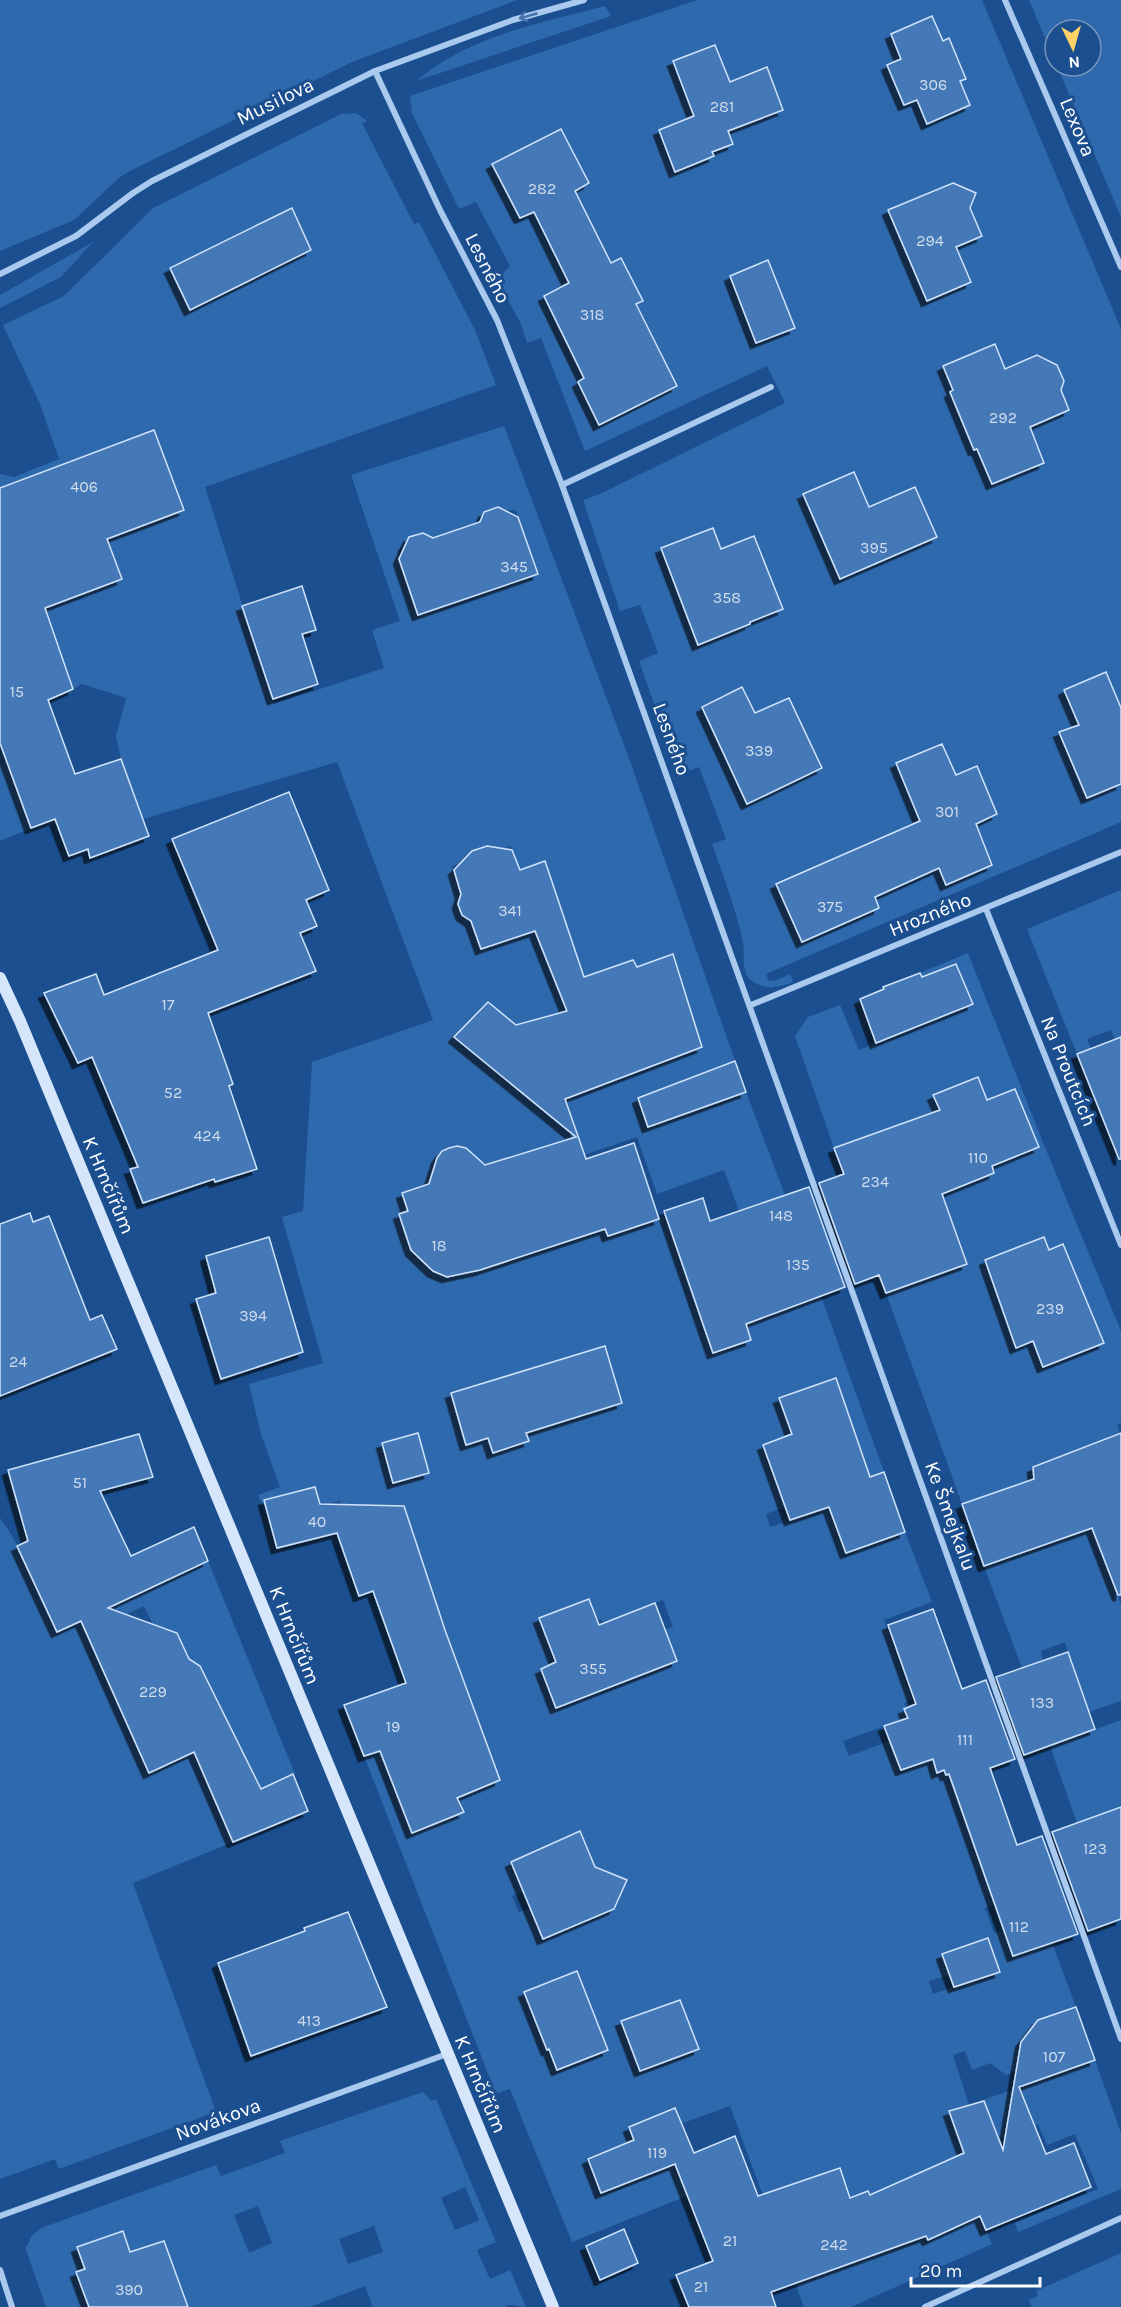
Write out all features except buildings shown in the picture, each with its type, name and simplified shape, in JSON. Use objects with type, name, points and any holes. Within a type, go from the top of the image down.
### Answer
[{"type":"street","name":"Musilova","points":[[0,274],[76,236],[132,193],[152,181],[375,71],[513,20],[584,0]]},
{"type":"street","name":"Lexova","points":[[1005,0],[1121,267]]},
{"type":"street","name":"Lesného","points":[[375,71],[440,210],[497,320],[562,485],[751,1005]]},
{"type":"street","points":[[562,485],[771,387]]},
{"type":"street","name":"Hrozného","points":[[751,1005],[1121,852]]},
{"type":"street","name":"Na Proutcích","points":[[986,909],[1121,1245]]},
{"type":"street","name":"K Hrnčířům","points":[[0,978],[106,1228],[553,2307]]},
{"type":"street","name":"Ke Šmejkalu","points":[[751,1005],[1121,2039]]},
{"type":"street","name":"Novákova","points":[[0,2216],[447,2054]]},
{"type":"street","points":[[925,2307],[1121,2218]]},
{"type":"street","points":[[0,2270],[12,2307]]},
{"type":"shaded area","points":[[0,0],[517,0],[352,62],[130,171],[120,177],[74,220],[0,251]]},
{"type":"shaded area","points":[[697,0],[982,0],[1121,329],[1121,822],[766,974],[768,980],[774,981],[790,974],[793,982],[776,987],[759,985],[747,974],[740,930],[712,844],[726,839],[699,767],[679,774],[639,661],[658,653],[640,605],[620,611],[583,500],[600,494],[785,403],[767,366],[585,451],[541,338],[527,343],[521,324],[497,280],[510,266],[476,202],[459,209],[412,113],[410,96]]},
{"type":"shaded area","points":[[1029,0],[1121,0],[1121,217],[1062,78],[1103,78],[1103,18],[1043,18],[1043,33]]},
{"type":"shaded area","points":[[605,6],[611,16],[416,81],[459,53],[482,42],[531,25]]},
{"type":"shaded area","points":[[356,113],[367,121],[362,123],[414,224],[419,222],[475,330],[496,385],[205,487],[274,704],[384,668],[372,630],[400,621],[351,475],[504,426],[629,758],[735,1061],[696,1076],[707,1106],[746,1092],[785,1195],[739,1211],[724,1170],[657,1194],[637,1137],[581,1156],[608,1235],[664,1215],[713,1353],[751,1339],[739,1304],[736,1252],[761,1319],[821,1296],[884,1472],[766,1514],[770,1527],[829,1507],[846,1553],[905,1532],[932,1602],[884,1620],[912,1700],[904,1703],[910,1717],[843,1741],[849,1756],[890,1741],[901,1770],[933,1759],[937,1773],[943,1770],[945,1776],[987,1760],[1004,1808],[966,1822],[982,1868],[1031,1882],[990,1897],[993,1905],[985,1908],[994,1933],[1003,1931],[1013,1956],[1052,1943],[1076,2007],[1040,2020],[1043,2029],[1021,2042],[1021,2052],[1026,2067],[1006,2075],[990,2063],[972,2070],[965,2051],[953,2055],[969,2105],[1095,2060],[1121,2133],[1121,2189],[1018,2232],[1015,2223],[1098,2189],[1075,2134],[1047,2145],[1038,2124],[983,2147],[949,2111],[969,2166],[939,2164],[909,2178],[928,2240],[980,2216],[992,2244],[851,2307],[804,2307],[730,2106],[586,2158],[600,2194],[675,2165],[687,2196],[572,2242],[510,2089],[496,2094],[364,1756],[460,1724],[476,1715],[446,1630],[444,1631],[347,1531],[340,1501],[320,1506],[315,1487],[287,1494],[290,1513],[269,1519],[258,1495],[280,1487],[261,1434],[249,1384],[323,1363],[282,1217],[303,1211],[312,1062],[433,1020],[337,762],[143,819],[121,759],[116,736],[126,698],[82,684],[73,689],[64,664],[0,553],[0,474],[14,477],[59,459],[40,404],[3,325],[64,296],[153,208],[341,114]],"holes":[[[291,209],[311,250],[190,310],[170,268]],[[20,481],[107,539],[122,579],[65,600]],[[516,510],[538,574],[418,615],[397,550],[404,547],[409,537],[423,533],[433,538],[480,522],[484,512]],[[511,846],[520,870],[565,920],[481,949],[471,921],[462,915],[458,904],[461,894],[452,866]],[[672,954],[702,1046],[593,1088],[586,1078],[561,1086],[573,1122],[561,1125],[454,1037],[488,1003],[516,1025],[567,1011],[633,960],[637,967]],[[457,1146],[476,1161],[486,1165],[497,1265],[483,1269],[476,1267],[474,1272],[450,1276],[434,1270],[423,1256],[414,1258],[399,1214],[408,1211],[402,1193],[431,1184],[442,1151]],[[605,1346],[622,1403],[536,1430],[524,1427],[528,1441],[493,1453],[488,1438],[466,1444],[451,1393]],[[836,1378],[856,1437],[764,1445],[792,1434],[779,1398]],[[418,1433],[393,1482],[382,1443]],[[588,1599],[596,1618],[616,1627],[640,1609],[663,1600],[673,1627],[665,1630],[677,1661],[556,1708],[541,1669],[556,1662],[539,1619]],[[580,1832],[599,1878],[619,1877],[624,1888],[619,1897],[610,1903],[613,1910],[543,1938],[530,1908],[519,1912],[512,1896],[524,1892],[511,1862]],[[988,1938],[1000,1972],[933,1994],[929,1981],[950,1975],[942,1954]],[[577,1972],[600,2029],[546,2050],[524,1992]],[[688,2021],[698,2050],[640,2071],[629,2042]],[[869,2192],[889,2250],[796,2283],[782,2243],[850,2198]]]},
{"type":"shaded area","points":[[93,242],[61,277],[0,308],[0,295]]},
{"type":"shaded area","points":[[0,746],[31,828],[0,841]]},
{"type":"shaded area","points":[[1121,890],[1121,1040],[1116,1042],[1111,1030],[1087,1039],[1091,1049],[1077,1054],[1027,929]]},
{"type":"shaded area","points":[[968,953],[1121,1331],[1121,1423],[1117,1425],[1121,1437],[1121,1570],[1110,1574],[1121,1604],[1121,1701],[1089,1712],[1065,1642],[1041,1651],[1043,1661],[1022,1668],[984,1566],[1063,1538],[1007,1488],[962,1504],[856,1210],[896,1126],[834,1148],[795,1036],[808,1017],[840,1005],[859,1050],[972,1005],[956,964],[922,977],[920,973]],"holes":[[[978,1077],[987,1100],[1015,1089],[1038,1147],[992,1166],[994,1173],[961,1186],[949,1157],[944,1120],[934,1094]],[[1064,1456],[1092,1528],[1076,1534],[1048,1480],[1033,1470],[1033,1468]]]},
{"type":"shaded area","points":[[0,1518],[13,1537],[57,1632],[208,1561],[295,1774],[249,1794],[212,1794],[233,1842],[133,1883],[216,2112],[59,2169],[55,2159],[0,2179]],"holes":[[[144,1606],[159,1637],[177,1633],[189,1661],[200,1666],[234,1736],[149,1773],[129,1730],[147,1721],[112,1621]]]},
{"type":"shaded area","points":[[1121,1720],[1121,1807],[1077,1823],[1050,1746]]},
{"type":"shaded area","points":[[423,2092],[431,2101],[436,2099],[496,2242],[477,2250],[490,2279],[510,2270],[526,2307],[509,2305],[505,2307],[373,2307],[365,2286],[310,2307],[150,2307],[181,2289],[164,2241],[130,2252],[122,2231],[78,2247],[85,2269],[76,2273],[89,2307],[46,2307],[25,2247],[31,2237],[41,2228],[216,2165],[221,2176],[285,2153],[280,2141]],"holes":[[[465,2187],[479,2220],[455,2230],[441,2198]],[[258,2206],[272,2243],[249,2253],[234,2215]],[[374,2226],[383,2252],[348,2264],[339,2239]]]},
{"type":"shaded area","points":[[1121,2253],[1121,2307],[1032,2307],[1029,2300],[1038,2296],[1036,2291]]}]
